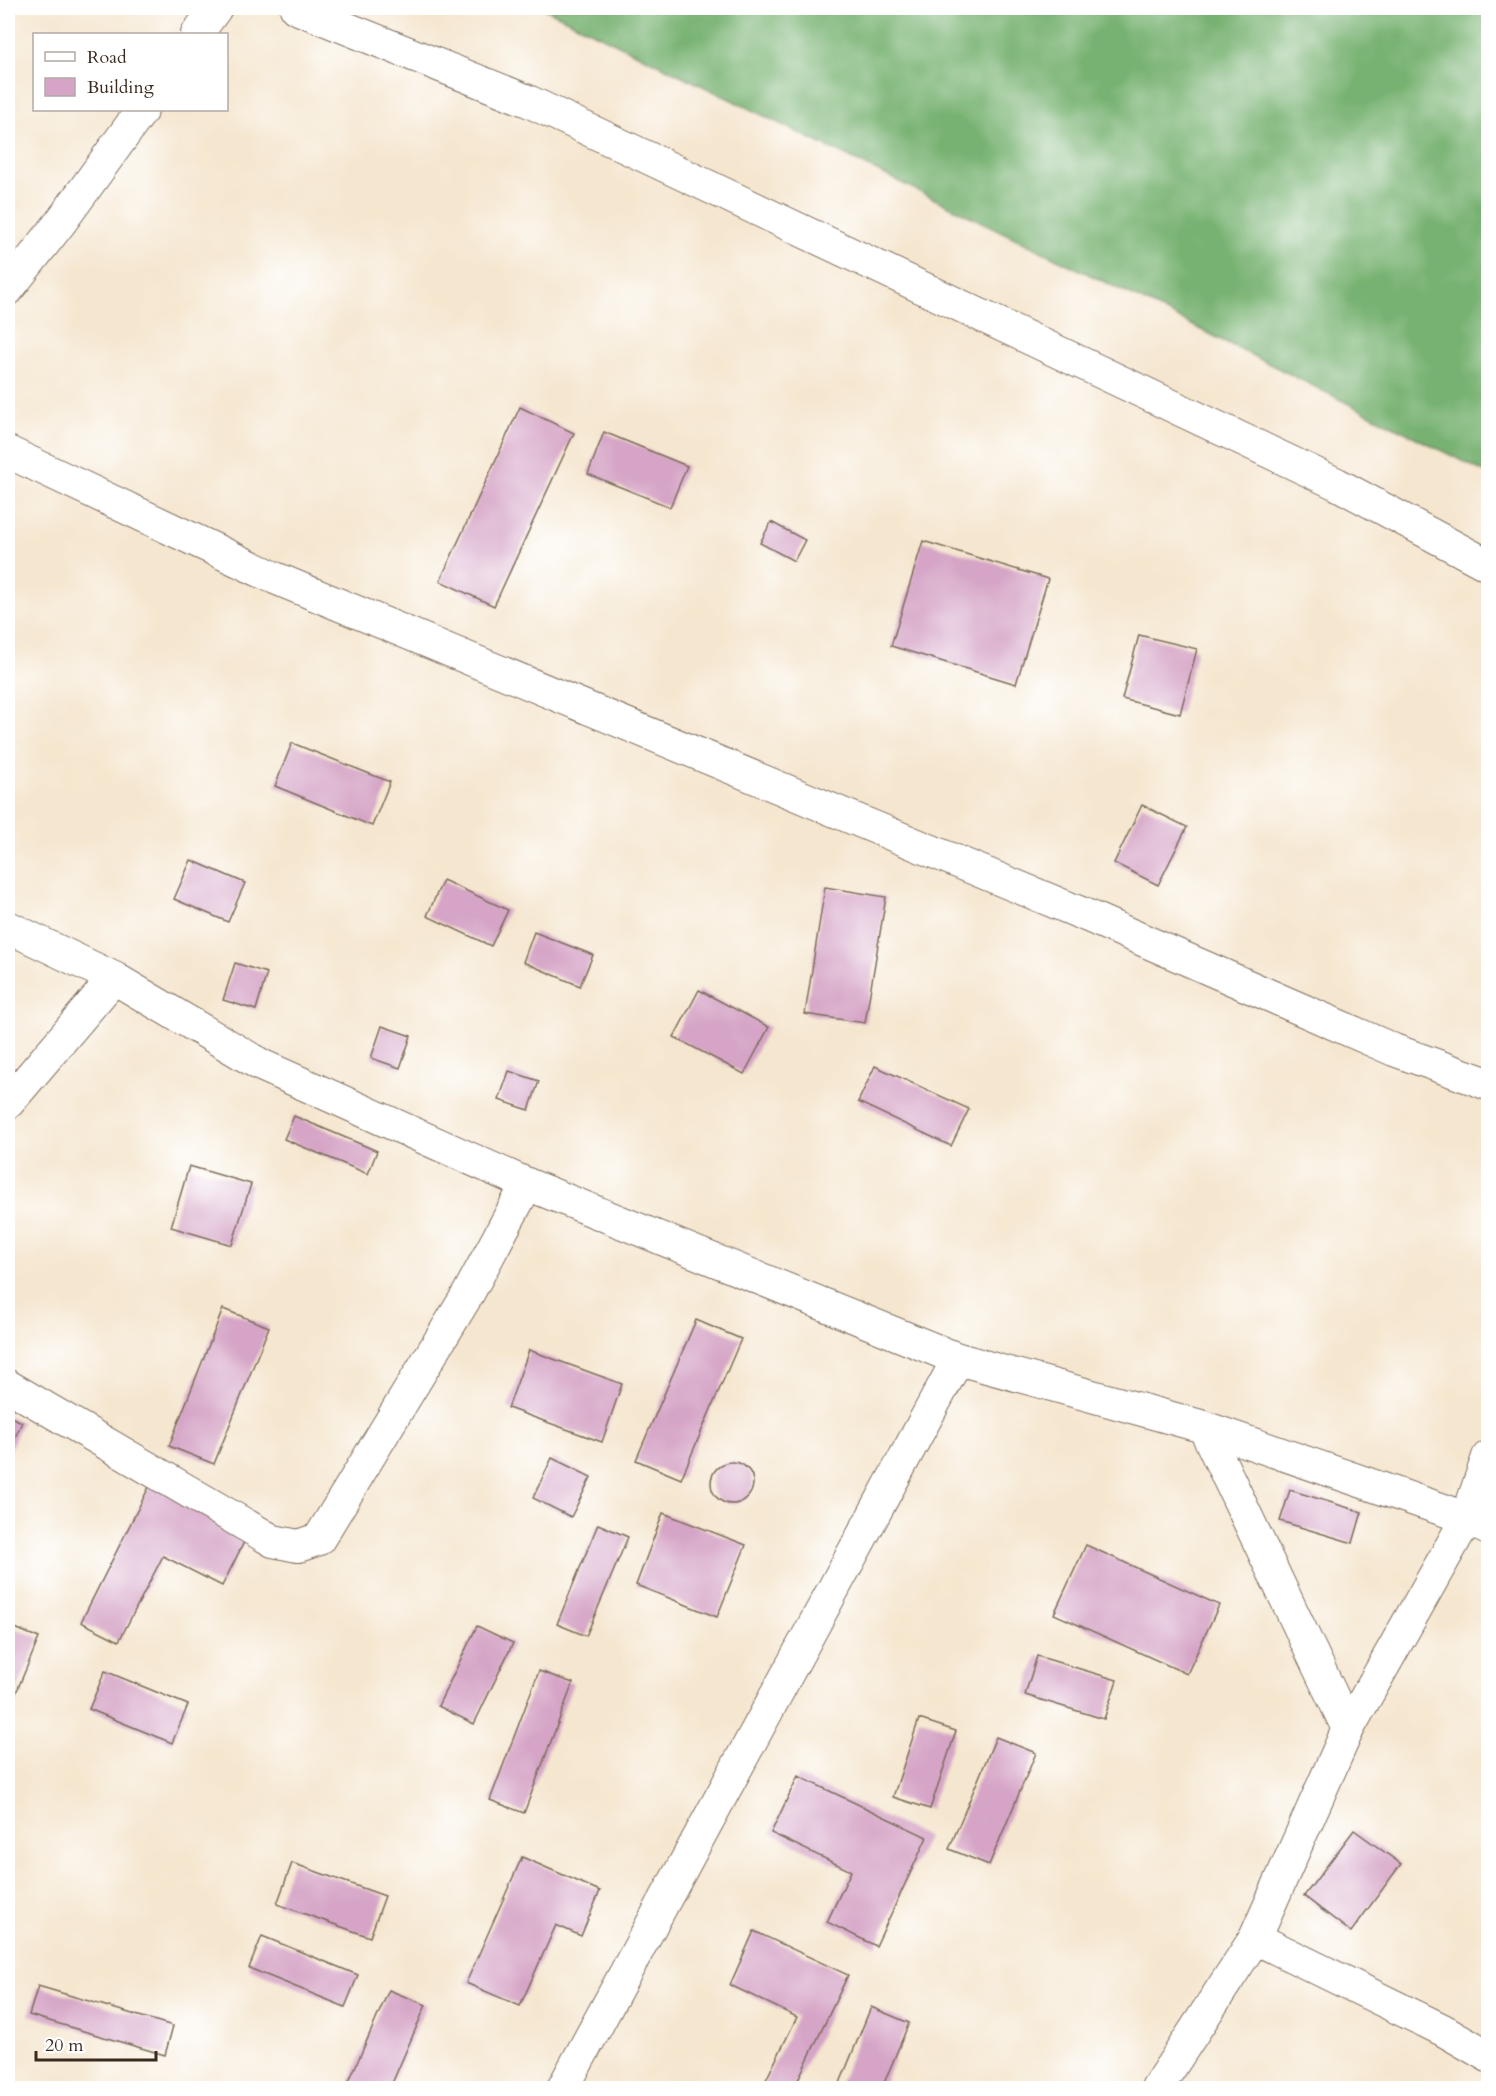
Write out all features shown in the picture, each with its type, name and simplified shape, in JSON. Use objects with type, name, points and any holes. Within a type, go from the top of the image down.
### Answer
[{"type":"street","points":[[197,33],[216,8]]},
{"type":"street","points":[[296,8],[528,101],[1326,479],[1488,565]]},
{"type":"street","points":[[8,289],[60,223],[141,111]]},
{"type":"street","points":[[8,452],[275,578],[1088,916],[1394,1050],[1488,1084]]},
{"type":"street","points":[[8,927],[114,978],[261,1065],[527,1184],[958,1359],[1204,1426],[1478,1523]]},
{"type":"street","points":[[8,1103],[114,978]]},
{"type":"street","points":[[8,1386],[273,1541],[298,1546],[319,1539],[468,1294],[527,1184]]},
{"type":"street","points":[[563,2088],[958,1359]]},
{"type":"street","points":[[1204,1426],[1348,1729]]},
{"type":"street","points":[[1158,2088],[1255,1938],[1348,1729],[1478,1523],[1488,1457]]},
{"type":"street","points":[[1255,1938],[1443,2030],[1488,2056]]},
{"type":"green space","points":[[543,8],[1488,8],[1488,474],[1162,310]]},
{"type":"building","points":[[520,407],[574,433],[494,606],[440,581]]},
{"type":"building","points":[[604,432],[687,466],[670,507],[588,474]]},
{"type":"building","points":[[771,522],[805,540],[794,561],[760,543]]},
{"type":"building","points":[[923,541],[1048,579],[1016,684],[891,646]]},
{"type":"building","points":[[1139,635],[1197,649],[1180,714],[1122,699]]},
{"type":"building","points":[[292,743],[390,782],[372,826],[275,786]]},
{"type":"building","points":[[1142,805],[1187,827],[1158,885],[1114,863]]},
{"type":"building","points":[[191,860],[245,883],[228,922],[174,899]]},
{"type":"building","points":[[443,880],[508,910],[491,946],[427,916]]},
{"type":"building","points":[[825,887],[886,897],[865,1023],[805,1014]]},
{"type":"building","points":[[534,932],[593,955],[580,986],[523,962]]},
{"type":"building","points":[[235,963],[267,973],[256,1010],[223,1000]]},
{"type":"building","points":[[699,990],[769,1027],[744,1074],[674,1037]]},
{"type":"building","points":[[382,1026],[411,1036],[400,1068],[371,1058]]},
{"type":"building","points":[[875,1066],[969,1109],[951,1146],[858,1102]]},
{"type":"building","points":[[509,1071],[539,1081],[529,1110],[499,1100]]},
{"type":"building","points":[[294,1116],[377,1151],[368,1174],[284,1139]]},
{"type":"building","points":[[189,1166],[251,1184],[232,1245],[171,1227]]},
{"type":"building","points":[[223,1309],[269,1327],[214,1464],[169,1446]]},
{"type":"building","points":[[696,1320],[741,1339],[681,1479],[636,1460]]},
{"type":"building","points":[[529,1350],[622,1384],[602,1442],[508,1408]]},
{"type":"building","points":[[8,1416],[22,1422],[8,1454]]},
{"type":"building","points":[[552,1458],[591,1477],[571,1517],[533,1498]]},
{"type":"building","points":[[732,1462],[740,1463],[747,1468],[752,1475],[752,1491],[747,1498],[740,1503],[732,1504],[724,1503],[717,1498],[712,1491],[711,1483],[712,1475],[717,1468],[724,1463]]},
{"type":"building","points":[[151,1483],[249,1532],[222,1586],[163,1556],[119,1641],[81,1622]]},
{"type":"building","points":[[1290,1490],[1362,1512],[1353,1543],[1280,1521]]},
{"type":"building","points":[[663,1513],[746,1545],[717,1617],[636,1585]]},
{"type":"building","points":[[598,1524],[628,1537],[586,1636],[557,1624]]},
{"type":"building","points":[[1086,1545],[1219,1605],[1187,1674],[1054,1614]]},
{"type":"building","points":[[8,1625],[39,1638],[8,1712]]},
{"type":"building","points":[[477,1626],[513,1643],[474,1724],[438,1706]]},
{"type":"building","points":[[1037,1656],[1117,1680],[1104,1719],[1025,1695]]},
{"type":"building","points":[[105,1671],[188,1705],[172,1743],[89,1709]]},
{"type":"building","points":[[539,1671],[573,1683],[524,1813],[490,1800]]},
{"type":"building","points":[[919,1719],[956,1731],[930,1809],[893,1797]]},
{"type":"building","points":[[996,1737],[1036,1753],[989,1865],[949,1849]]},
{"type":"building","points":[[798,1776],[927,1837],[876,1946],[827,1922],[851,1871],[771,1833]]},
{"type":"building","points":[[1354,1830],[1401,1864],[1351,1932],[1304,1896]]},
{"type":"building","points":[[522,1857],[600,1891],[581,1936],[556,1925],[520,2006],[466,1983]]},
{"type":"building","points":[[292,1863],[385,1896],[370,1937],[277,1904]]},
{"type":"building","points":[[754,1931],[848,1975],[794,2088],[762,2088],[797,2017],[730,1985]]},
{"type":"building","points":[[262,1936],[358,1975],[345,2007],[249,1968]]},
{"type":"building","points":[[38,1986],[173,2026],[165,2055],[29,2015]]},
{"type":"building","points":[[389,1990],[426,2005],[390,2088],[346,2088]]},
{"type":"building","points":[[871,2007],[909,2023],[882,2088],[838,2088]]}]
